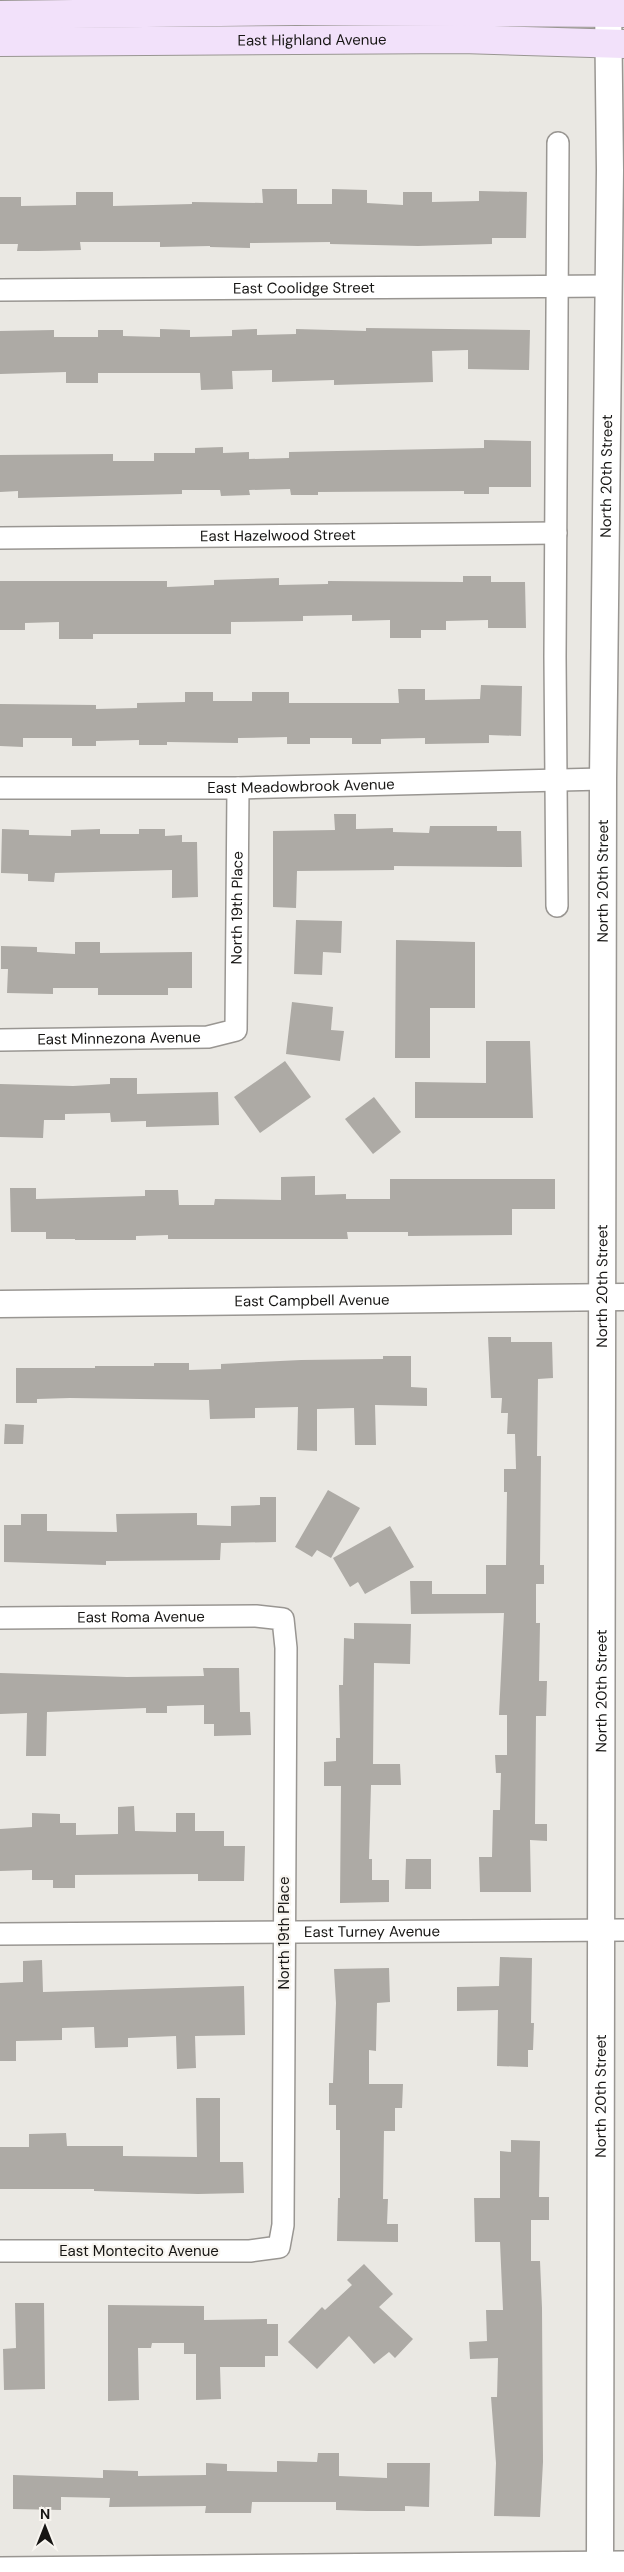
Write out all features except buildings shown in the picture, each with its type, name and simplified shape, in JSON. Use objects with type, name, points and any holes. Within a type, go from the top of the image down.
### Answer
[{"type":"main road","name":"East Highland Avenue","points":[[3,28],[296,11],[614,8]]},
{"type":"main road","points":[[296,11],[296,40]]},
{"type":"main road","name":"East Highland Avenue","points":[[3,28],[296,40],[462,39],[616,44]]},
{"type":"street","name":"North 20th Street","points":[[608,2566],[613,1930],[614,1297],[603,780],[607,286],[616,44],[614,8]]},
{"type":"street","points":[[557,906],[555,780],[558,143]]},
{"type":"street","name":"East Coolidge Street","points":[[0,290],[607,286]]},
{"type":"street","name":"East Hazelwood Street","points":[[0,538],[556,533]]},
{"type":"street","name":"East Meadowbrook Avenue","points":[[0,788],[238,788],[603,780]]},
{"type":"street","name":"North 19th Place","points":[[236,1030],[238,788]]},
{"type":"street","name":"East Minnezona Avenue","points":[[0,1040],[208,1037],[236,1030]]},
{"type":"street","name":"East Campbell Avenue","points":[[0,1304],[614,1297]]},
{"type":"street","name":"East Roma Avenue","points":[[0,1618],[256,1616],[283,1619]]},
{"type":"street","name":"North 19th Place","points":[[278,2247],[283,2225],[286,1648],[283,1619]]},
{"type":"street","name":"East Turney Avenue","points":[[0,1934],[613,1930]]},
{"type":"street","name":"East Montecito Avenue","points":[[0,2252],[250,2251],[278,2247]]},
{"type":"street","points":[[0,2568],[282,2569],[608,2566]]}]
